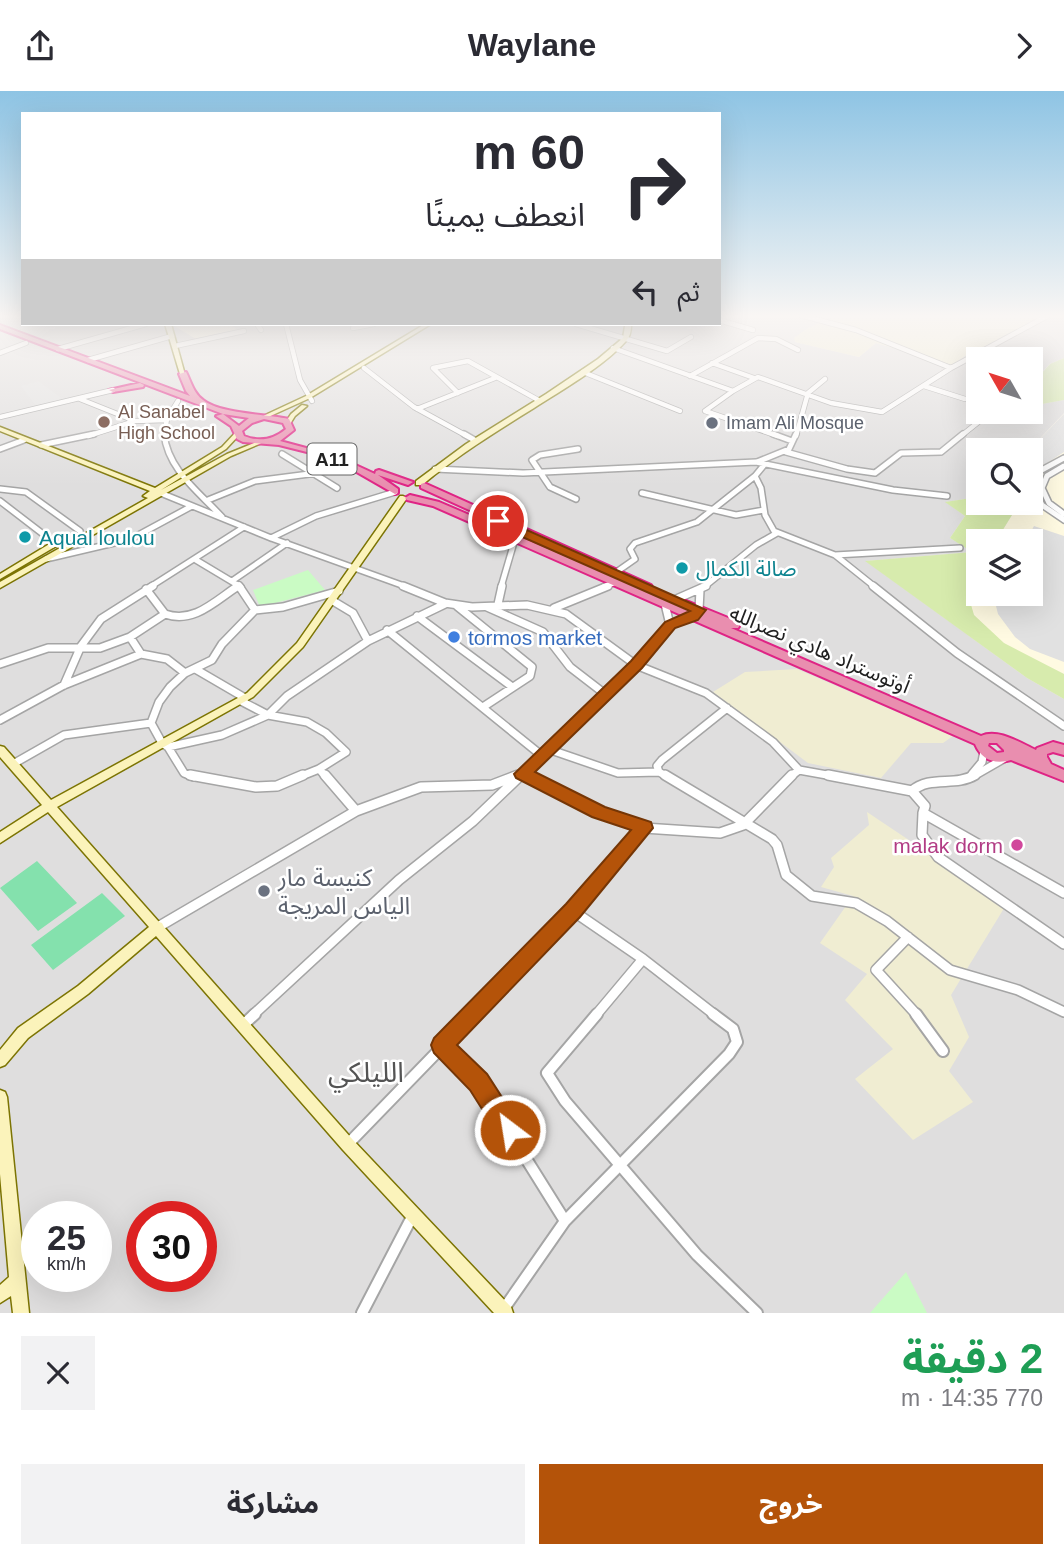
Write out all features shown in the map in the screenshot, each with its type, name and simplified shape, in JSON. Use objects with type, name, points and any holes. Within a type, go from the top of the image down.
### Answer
[{"type":"highway","name":"أوتوستراد هادي نصرالله","points":[[104,372],[226,419],[245,440],[296,444],[379,480],[401,495],[436,504],[515,539],[615,578]]},
{"type":"highway","name":"أوتوستراد هادي نصرالله","points":[[120,372],[236,416],[280,418],[300,440],[388,477],[417,484],[615,578],[985,743]]},
{"type":"highway","points":[[159,387],[175,382],[183,374],[190,391],[204,404]]},
{"type":"highway","points":[[113,390],[123,385],[125,380]]},
{"type":"highway","points":[[113,390],[140,385]]},
{"type":"highway","points":[[238,432],[246,423],[262,418]]},
{"type":"highway","name":"A11","points":[[262,442],[282,436],[289,427]]},
{"type":"highway","points":[[417,484],[423,494],[401,495],[400,485],[417,484]]},
{"type":"highway","name":"A11","points":[[985,743],[1058,774]]},
{"type":"highway","points":[[1040,757],[1042,751],[1060,746]]},
{"type":"highway","name":"A11","points":[[1008,753],[1040,757],[1058,774]]},
{"type":"street","points":[[298,372],[310,399]]},
{"type":"street","points":[[289,427],[295,412],[310,399],[352,372]]},
{"type":"street","points":[[262,418],[310,399],[357,372]]},
{"type":"street","points":[[369,372],[417,408],[476,441]]},
{"type":"street","points":[[437,372],[458,393]]},
{"type":"street","points":[[484,372],[540,401]]},
{"type":"street","points":[[417,484],[476,441],[583,372]]},
{"type":"street","points":[[583,372],[680,411]]},
{"type":"street","points":[[682,372],[733,391]]},
{"type":"street","points":[[690,376],[697,372]]},
{"type":"street","points":[[737,372],[762,378],[805,396],[883,412],[944,372]]},
{"type":"street","points":[[417,408],[495,378]]},
{"type":"street","points":[[754,378],[705,411],[792,441]]},
{"type":"street","points":[[553,609],[615,578],[635,559],[630,549],[635,543],[685,529],[755,476],[760,464],[786,452],[802,422],[801,408],[805,396],[825,379]]},
{"type":"street","points":[[924,386],[965,399]]},
{"type":"street","points":[[0,417],[113,390]]},
{"type":"street","points":[[79,399],[135,421]]},
{"type":"street","points":[[178,401],[167,420],[167,455],[184,477],[223,517]]},
{"type":"street","points":[[41,445],[76,440],[135,421],[167,420]]},
{"type":"street","points":[[786,452],[847,469],[875,473],[901,453],[941,451],[976,424]]},
{"type":"street","points":[[0,429],[271,538],[355,566],[445,603],[553,609],[578,621],[636,665],[701,691],[727,708],[773,742],[799,770],[912,791],[925,806],[922,835],[938,857],[1064,944]]},
{"type":"street","points":[[184,477],[224,448],[238,432]]},
{"type":"street","points":[[0,449],[24,440]]},
{"type":"street","points":[[0,585],[184,477],[262,442]]},
{"type":"street","points":[[576,499],[550,487],[532,460],[534,457],[578,449]]},
{"type":"street","points":[[282,454],[337,488]]},
{"type":"street","points":[[1064,458],[1038,472],[1033,486],[1042,505],[1064,520]]},
{"type":"street","points":[[208,501],[255,481],[311,474],[342,464]]},
{"type":"street","points":[[435,469],[541,473],[760,464],[893,490],[947,496]]},
{"type":"street","points":[[1064,466],[1047,476],[1042,488],[1049,503],[1064,515]]},
{"type":"street","points":[[755,476],[769,525],[777,533],[835,555],[957,653],[1064,726]]},
{"type":"street","points":[[0,489],[26,492],[80,531]]},
{"type":"street","points":[[0,577],[80,531],[159,492]]},
{"type":"street","points":[[642,493],[739,515],[764,510]]},
{"type":"street","points":[[271,538],[316,516],[401,495]]},
{"type":"street","points":[[0,838],[49,806],[243,700],[286,662],[339,591],[401,495]]},
{"type":"street","points":[[0,501],[56,544]]},
{"type":"street","points":[[43,559],[131,538],[192,506]]},
{"type":"street","points":[[64,685],[81,646],[101,619],[244,527]]},
{"type":"street","points":[[670,625],[668,601],[700,590],[748,549],[777,533]]},
{"type":"street","points":[[498,604],[507,559],[515,539]]},
{"type":"street","points":[[232,581],[287,543]]},
{"type":"street","points":[[835,555],[960,548]]},
{"type":"street","points":[[196,560],[239,585],[255,610]]},
{"type":"street","points":[[146,589],[165,614],[179,619],[197,614],[239,585]]},
{"type":"street","points":[[243,1025],[399,880],[473,821],[636,665],[670,625],[696,613],[700,590]]},
{"type":"street","points":[[151,723],[163,696],[185,673],[197,670],[212,660],[222,645],[255,610],[283,607],[339,591]]},
{"type":"street","points":[[332,601],[353,613],[368,641]]},
{"type":"street","points":[[165,745],[222,735],[268,715],[287,695],[368,641],[445,603]]},
{"type":"street","points":[[456,605],[531,664],[530,676],[511,686],[483,707]]},
{"type":"street","points":[[486,607],[543,632],[570,667],[605,694]]},
{"type":"street","points":[[0,664],[48,648],[100,648],[131,637],[165,614]]},
{"type":"street","points":[[417,616],[511,686]]},
{"type":"street","points":[[387,630],[541,755]]},
{"type":"street","points":[[131,637],[141,654]]},
{"type":"street","points":[[0,720],[64,685],[141,654],[167,659],[185,673]]},
{"type":"street","points":[[151,723],[184,773],[237,785],[278,786],[319,769],[345,750],[327,733],[307,722],[268,715],[197,670]]},
{"type":"street","points":[[659,772],[657,766],[663,760],[727,708]]},
{"type":"street","points":[[151,723],[81,736],[64,735],[5,757],[348,1145],[504,1312],[565,1221],[729,1053],[738,1039],[733,1029],[643,959],[573,911]]},
{"type":"street","points":[[967,780],[982,762],[985,743]]},
{"type":"street","points":[[548,748],[618,773],[659,772],[774,842],[786,876],[802,890],[819,898],[856,903],[908,937],[950,970],[1018,990],[1064,1012]]},
{"type":"street","points":[[912,791],[921,783],[967,780],[1008,753]]},
{"type":"street","points":[[319,769],[356,811]]},
{"type":"street","points":[[0,1060],[23,1033],[83,991],[158,927],[356,811],[421,787],[492,785],[522,774],[598,812],[644,828],[720,833],[731,831],[744,823],[799,770]]},
{"type":"street","points":[[923,813],[1064,893]]},
{"type":"street","points":[[348,1145],[573,911],[644,828]]},
{"type":"street","points":[[908,937],[876,970],[911,1007],[943,1051]]},
{"type":"street","points":[[643,959],[547,1073],[565,1101],[697,1255],[757,1313]]},
{"type":"street","points":[[442,1045],[478,1082],[490,1099],[565,1221]]},
{"type":"street","points":[[0,1097],[21,1313]]},
{"type":"street","points":[[362,1313],[413,1215]]},
{"type":"street","points":[[0,1295],[18,1280]]},
{"type":"shaded area","points":[[0,372],[966,372],[966,424],[1043,424],[1043,404],[1064,400],[1064,413],[1040,438],[966,438],[966,499],[946,502],[965,516],[950,538],[966,548],[966,553],[866,561],[1027,678],[1064,699],[1064,1313],[0,1313]]},
{"type":"shaded area","points":[[38,381],[64,400],[37,407],[21,386]]},
{"type":"shaded area","points":[[1064,414],[1064,674],[1012,649],[989,632],[974,615],[970,606],[1043,606],[1043,529],[1003,529],[1012,515],[1043,515],[1044,465],[1043,438],[1041,438]]},
{"type":"shaded area","points":[[1064,414],[1064,452],[1044,465],[1043,438],[1041,438]]},
{"type":"shaded area","points":[[1043,529],[1064,536],[1064,662],[1030,649],[1015,637],[998,614],[996,606],[1043,606]]},
{"type":"shaded area","points":[[797,669],[953,736],[943,743],[911,743],[881,778],[808,763],[713,692],[745,672]]},
{"type":"shaded area","points":[[867,812],[1006,905],[951,995],[969,1037],[949,1071],[973,1102],[913,1140],[855,1079],[893,1049],[845,1000],[867,974],[820,943],[853,896],[821,887],[834,867],[831,858],[869,825]]},
{"type":"green space","points":[[1043,372],[1064,372],[1064,400],[1043,404]]},
{"type":"green space","points":[[966,499],[966,515],[1012,515],[1003,529],[966,529],[966,548],[950,538],[965,516],[945,502]]},
{"type":"green space","points":[[966,553],[966,606],[971,606],[974,615],[1004,643],[1064,674],[1064,699],[1027,678],[865,561]]},
{"type":"green space","points":[[308,570],[325,590],[260,607],[253,590]]},
{"type":"green space","points":[[37,861],[77,903],[38,931],[0,888]]},
{"type":"green space","points":[[102,893],[125,916],[53,970],[31,945]]},
{"type":"green space","points":[[906,1272],[927,1313],[870,1313]]},
{"type":"place","name":"Al Sanabel High School","points":[[104,422]]},
{"type":"place","name":"Imam Ali Mosque","points":[[712,423]]},
{"type":"place","name":"Aqual loulou","points":[[25,537]]},
{"type":"place","name":"صالة الكمال","points":[[682,568]]},
{"type":"place","name":"tormos market","points":[[454,637]]},
{"type":"place","name":"malak dorm","points":[[1017,845]]},
{"type":"place","name":"كنيسة مار الياس المريجة","points":[[264,891]]},
{"type":"district","name":"الليلكي","points":[[366,1072]]},
{"type":"route","points":[[498,521],[699,610],[693,616],[670,625],[636,665],[522,774],[598,812],[644,828],[573,911],[442,1045],[478,1082],[510,1130]]}]
